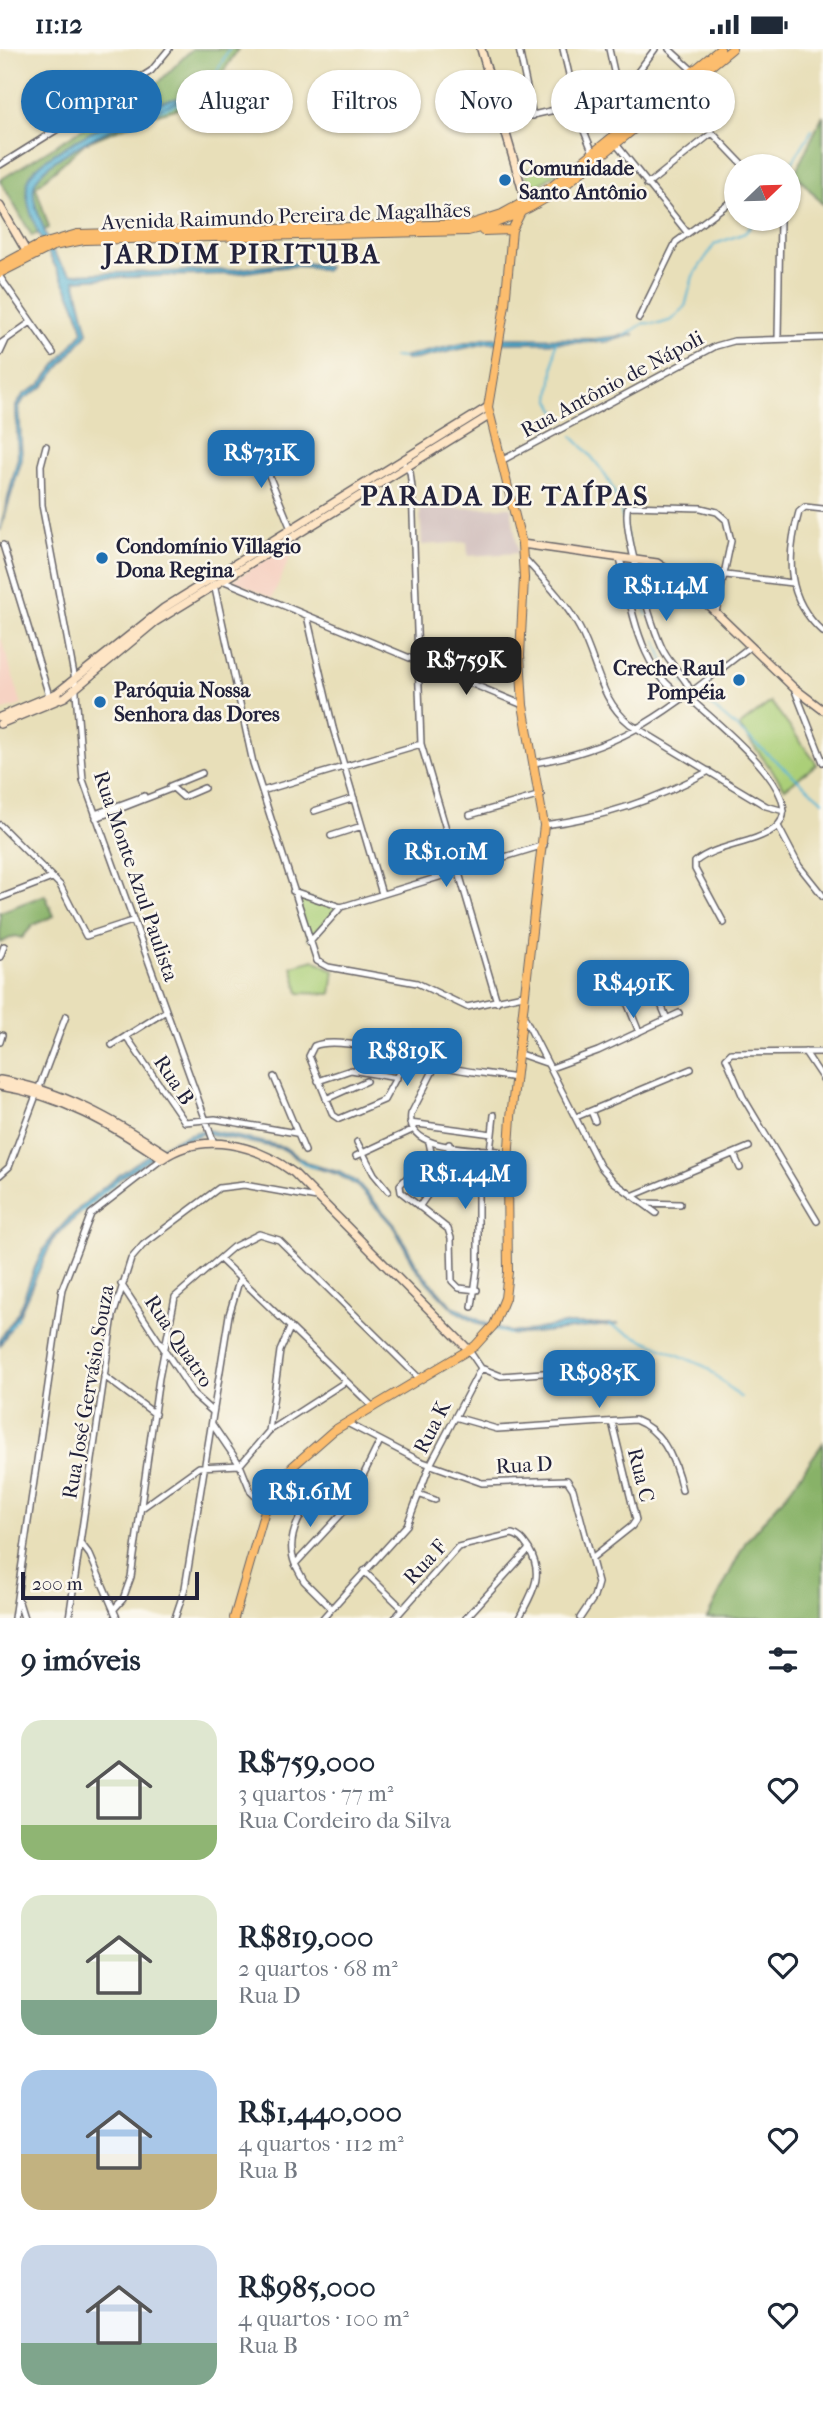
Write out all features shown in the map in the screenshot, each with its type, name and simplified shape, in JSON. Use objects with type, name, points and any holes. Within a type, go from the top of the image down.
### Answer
[{"type":"main road","points":[[481,49],[487,70]]},
{"type":"main road","name":"Avenida Raimundo Pereira de Magalhães","points":[[694,70],[720,49]]},
{"type":"main road","name":"Avenida Raimundo Pereira de Magalhães","points":[[704,70],[732,49]]},
{"type":"main road","points":[[234,1618],[266,1507],[298,1460],[347,1423],[468,1349],[494,1325],[505,1298],[508,1272],[507,1178],[517,1053],[544,845],[541,795],[523,705],[520,655],[522,544],[488,412],[512,230],[517,214],[526,202],[505,133]]},
{"type":"main road","name":"Avenida Raimundo Pereira de Magalhães","points":[[52,243],[468,231],[517,214],[556,192],[621,133]]},
{"type":"main road","points":[[616,144],[626,133]]},
{"type":"main road","name":"Avenida Raimundo Pereira de Magalhães","points":[[0,266],[77,234],[471,224],[539,195],[628,133]]},
{"type":"main road","points":[[523,188],[539,195]]},
{"type":"main road","points":[[0,206],[28,254]]},
{"type":"main road","points":[[468,231],[512,230]]},
{"type":"main road","name":"Avenida Raimundo Pereira de Magalhães","points":[[0,275],[28,254]]},
{"type":"main road","points":[[0,717],[51,701],[156,613],[217,580],[488,412]]},
{"type":"main road","points":[[0,724],[74,691],[155,622],[291,529],[325,512]]},
{"type":"main road","points":[[522,544],[620,558],[646,559],[670,570],[794,688],[823,710]]},
{"type":"main road","points":[[0,1080],[97,1112],[165,1156],[213,1140],[247,1148],[276,1160],[294,1173],[468,1349]]},
{"type":"main road","points":[[0,1086],[38,1092]]},
{"type":"street","points":[[0,165],[151,71],[169,49]]},
{"type":"street","points":[[519,49],[523,70]]},
{"type":"street","points":[[563,49],[568,70]]},
{"type":"street","points":[[609,49],[614,70]]},
{"type":"street","points":[[638,70],[655,49]]},
{"type":"street","points":[[669,49],[692,70]]},
{"type":"street","points":[[586,133],[595,156]]},
{"type":"street","points":[[647,185],[712,133],[732,154]]},
{"type":"street","points":[[616,144],[687,231]]},
{"type":"street","points":[[639,318],[670,250],[687,231],[724,206]]},
{"type":"street","points":[[778,231],[778,338]]},
{"type":"street","points":[[0,275],[53,353]]},
{"type":"street","points":[[0,344],[31,322]]},
{"type":"street","name":"Rua Antônio de Nápoli","points":[[502,461],[716,346],[778,338],[823,338]]},
{"type":"street","points":[[0,353],[6,339]]},
{"type":"street","points":[[256,441],[291,529]]},
{"type":"street","name":"Rua Monte Azul Paulista","points":[[46,446],[41,465],[43,505],[75,680],[83,780],[213,1140]]},
{"type":"street","points":[[405,464],[412,488],[421,744],[497,1002]]},
{"type":"street","points":[[693,701],[692,690],[658,641],[634,559],[627,508],[633,505],[690,507],[709,509],[723,516],[731,533],[726,575],[716,612]]},
{"type":"street","points":[[823,509],[807,507],[800,509],[797,515],[792,583],[800,607],[823,632]]},
{"type":"street","points":[[3,545],[51,701]]},
{"type":"street","points":[[523,557],[576,622],[610,704],[639,730],[766,806],[784,811]]},
{"type":"street","points":[[620,558],[645,652],[656,671],[683,698],[693,701],[769,774],[780,791],[784,811],[778,826],[695,862],[695,869],[724,923]]},
{"type":"street","points":[[726,575],[792,583]]},
{"type":"street","points":[[217,580],[523,705]]},
{"type":"street","points":[[217,580],[248,744],[309,943],[317,961],[328,967],[417,982],[467,1007],[523,995]]},
{"type":"street","points":[[307,616],[344,767],[382,894]]},
{"type":"street","points":[[534,763],[585,752],[639,730],[751,646]]},
{"type":"street","points":[[794,688],[823,762]]},
{"type":"street","points":[[262,791],[421,744]]},
{"type":"street","points":[[544,825],[601,815],[651,797],[709,771]]},
{"type":"street","points":[[95,816],[202,773]]},
{"type":"street","points":[[95,816],[174,788],[182,797],[204,788]]},
{"type":"street","points":[[470,815],[541,795]]},
{"type":"street","points":[[314,811],[354,798]]},
{"type":"street","points":[[0,825],[63,889],[86,936],[132,921]]},
{"type":"street","points":[[331,836],[362,826]]},
{"type":"street","points":[[778,826],[799,866],[823,896]]},
{"type":"street","points":[[309,943],[341,907],[544,845]]},
{"type":"street","points":[[0,898],[52,878]]},
{"type":"street","points":[[293,891],[341,907]]},
{"type":"street","points":[[0,957],[4,946]]},
{"type":"street","points":[[624,995],[639,1032]]},
{"type":"street","points":[[660,1002],[667,1019]]},
{"type":"street","points":[[112,1045],[166,1011]]},
{"type":"street","points":[[521,1012],[600,1166],[632,1196],[656,1213]]},
{"type":"street","points":[[517,1053],[549,1066],[639,1032],[679,1013]]},
{"type":"street","points":[[0,1175],[9,1167],[66,1016]]},
{"type":"street","name":"Rua B","points":[[127,1036],[181,1119],[189,1123],[206,1120]]},
{"type":"street","points":[[528,1056],[534,1037]]},
{"type":"street","points":[[408,1056],[384,1100],[343,1118],[333,1115],[309,1056],[311,1049],[318,1044],[408,1056],[436,1065],[515,1078]]},
{"type":"street","points":[[805,1052],[823,1079]]},
{"type":"street","points":[[817,1221],[743,1097],[726,1058],[731,1053],[823,1052]]},
{"type":"street","points":[[411,1126],[413,1109],[436,1065]]},
{"type":"street","points":[[576,1117],[691,1069]]},
{"type":"street","points":[[318,1081],[351,1070],[397,1079]]},
{"type":"street","points":[[274,1077],[305,1151]]},
{"type":"street","points":[[326,1099],[366,1081]]},
{"type":"street","points":[[591,1111],[595,1121]]},
{"type":"street","points":[[490,1150],[494,1115]]},
{"type":"street","points":[[206,1120],[296,1133]]},
{"type":"street","points":[[411,1126],[429,1142],[498,1151]]},
{"type":"street","points":[[359,1154],[411,1126],[492,1134]]},
{"type":"street","points":[[357,1142],[359,1154],[388,1191]]},
{"type":"street","points":[[429,1142],[433,1162],[441,1176],[451,1182],[475,1186],[478,1190],[477,1290],[472,1307]]},
{"type":"street","points":[[449,1144],[449,1157],[474,1163],[477,1161],[478,1149]]},
{"type":"street","points":[[632,1196],[749,1147]]},
{"type":"street","points":[[734,1154],[740,1168]]},
{"type":"street","points":[[14,1618],[62,1289],[87,1220],[97,1207],[165,1156]]},
{"type":"street","points":[[433,1162],[414,1170],[400,1185],[403,1196],[450,1233],[453,1284],[459,1288],[477,1290]]},
{"type":"street","points":[[419,1207],[441,1176]]},
{"type":"street","name":"Rua José Gervásio Souza","points":[[69,1618],[104,1376],[121,1285],[128,1265],[139,1249],[214,1190],[237,1184],[317,1198]]},
{"type":"street","points":[[642,1203],[680,1204]]},
{"type":"street","points":[[114,1609],[123,1599],[131,1577],[164,1347],[178,1293],[220,1259],[252,1236],[265,1234],[279,1240],[420,1379]]},
{"type":"street","points":[[220,1259],[373,1407]]},
{"type":"street","points":[[175,1618],[185,1588],[229,1315],[240,1278]]},
{"type":"street","name":"Rua Quatro","points":[[121,1285],[195,1396],[214,1412]]},
{"type":"street","points":[[270,1431],[280,1350],[290,1328]]},
{"type":"street","points":[[468,1349],[481,1368],[501,1376],[626,1367]]},
{"type":"street","name":"Rua K","points":[[323,1618],[330,1607],[407,1525],[430,1465],[481,1368]]},
{"type":"street","points":[[104,1376],[155,1414]]},
{"type":"street","points":[[142,1508],[205,1465],[240,1465],[270,1431],[345,1382]]},
{"type":"street","points":[[456,1417],[497,1429],[635,1420],[649,1429],[674,1458],[682,1490]]},
{"type":"street","name":"Rua C","points":[[593,1557],[632,1527],[636,1520],[612,1422]]},
{"type":"street","name":"Rua D","points":[[347,1423],[430,1465],[489,1484],[567,1480],[593,1557],[597,1589],[580,1618]]},
{"type":"street","points":[[212,1424],[240,1465],[251,1492],[266,1507]]},
{"type":"street","points":[[295,1564],[347,1508],[380,1441]]},
{"type":"street","points":[[327,1478],[310,1500],[290,1542],[295,1564],[304,1581],[330,1607]]},
{"type":"street","points":[[418,1494],[435,1500]]},
{"type":"street","name":"Rua F","points":[[395,1618],[464,1544],[512,1534],[520,1537],[529,1549]]},
{"type":"street","points":[[80,1542],[90,1555],[117,1618]]},
{"type":"street","points":[[466,1618],[529,1549]]},
{"type":"street","points":[[519,1618],[538,1579],[529,1549]]},
{"type":"street","points":[[364,1571],[403,1609]]},
{"type":"street","points":[[18,1599],[24,1618]]},
{"type":"shaded area","points":[[511,507],[518,553],[468,556],[467,542],[422,545],[420,509]]},
{"type":"shaded area","points":[[298,539],[272,598],[233,580]]},
{"type":"shaded area","points":[[0,635],[22,705],[0,711]]},
{"type":"green space","points":[[192,49],[238,49],[225,70],[176,70],[176,109],[162,113],[162,79]]},
{"type":"green space","points":[[823,115],[823,205],[802,181],[802,158]]},
{"type":"green space","points":[[76,133],[109,133],[85,143],[36,187],[49,228],[32,236],[0,180]]},
{"type":"green space","points":[[554,161],[560,171],[531,190],[524,170]]},
{"type":"green space","points":[[771,702],[817,764],[785,788],[739,726]]},
{"type":"green space","points":[[295,894],[339,908],[309,940]]},
{"type":"green space","points":[[45,895],[54,916],[33,925],[22,938],[15,936],[0,943],[0,912]]},
{"type":"green space","points":[[314,960],[334,970],[331,994],[299,993],[292,966]]},
{"type":"green space","points":[[823,1443],[823,1618],[707,1618],[746,1541],[790,1490]]},
{"type":"water","points":[[176,99],[176,102],[162,108],[162,102]]},
{"type":"water","points":[[91,133],[102,133],[57,160],[41,173],[34,187],[37,211],[50,245],[61,264],[72,274],[230,270],[302,262],[328,267],[325,271],[289,266],[228,274],[75,280],[88,333],[43,387],[24,399],[19,407],[22,459],[0,531],[18,457],[16,406],[23,395],[40,385],[83,332],[74,304],[33,220],[27,195],[27,183],[36,168]]},
{"type":"water","points":[[635,334],[606,342],[487,343],[416,359],[406,360],[404,357],[488,338],[595,339]]},
{"type":"water","points":[[208,1130],[284,1147],[309,1164],[339,1172],[358,1183],[395,1225],[419,1269],[451,1305],[482,1322],[510,1332],[564,1324],[619,1324],[514,1335],[479,1324],[454,1310],[428,1283],[417,1270],[393,1226],[357,1186],[337,1174],[308,1166],[283,1149],[205,1133],[175,1143],[147,1160],[111,1185],[63,1229],[52,1241],[19,1315],[0,1345],[0,1340],[20,1308],[41,1255],[64,1224],[123,1172],[168,1144],[189,1134]]},
{"type":"waterway","points":[[162,109],[204,95],[229,49]]},
{"type":"waterway","points":[[797,154],[812,130]]},
{"type":"waterway","points":[[623,337],[644,323],[659,324],[672,320],[685,307],[693,276],[715,244],[747,231]]},
{"type":"waterway","points":[[556,341],[550,400],[561,421]]},
{"type":"waterway","points":[[393,357],[404,358]]},
{"type":"waterway","points":[[572,436],[596,463],[612,489],[623,517],[629,553]]},
{"type":"waterway","points":[[630,564],[647,615]]},
{"type":"waterway","points":[[656,640],[666,668],[685,684]]},
{"type":"waterway","points":[[696,693],[823,801]]},
{"type":"waterway","points":[[299,1160],[308,1166],[316,1167]]},
{"type":"waterway","points":[[81,1213],[117,1181]]},
{"type":"waterway","points":[[9,1329],[18,1317]]},
{"type":"waterway","points":[[609,1325],[706,1367],[741,1398]]},
{"type":"waterway","points":[[495,1330],[510,1334]]},
{"type":"place","name":"Comunidade Santo Antônio","points":[[505,180]]},
{"type":"place","name":"Condomínio Villagio Dona Regina","points":[[102,558]]},
{"type":"place","name":"Creche Raul Pompéia","points":[[739,680]]},
{"type":"place","name":"Paróquia Nossa Senhora das Dores","points":[[100,702]]},
{"type":"district","name":"JARDIM PIRITUBA","points":[[242,253]]},
{"type":"district","name":"PARADA DE TAÍPAS","points":[[505,495]]}]
